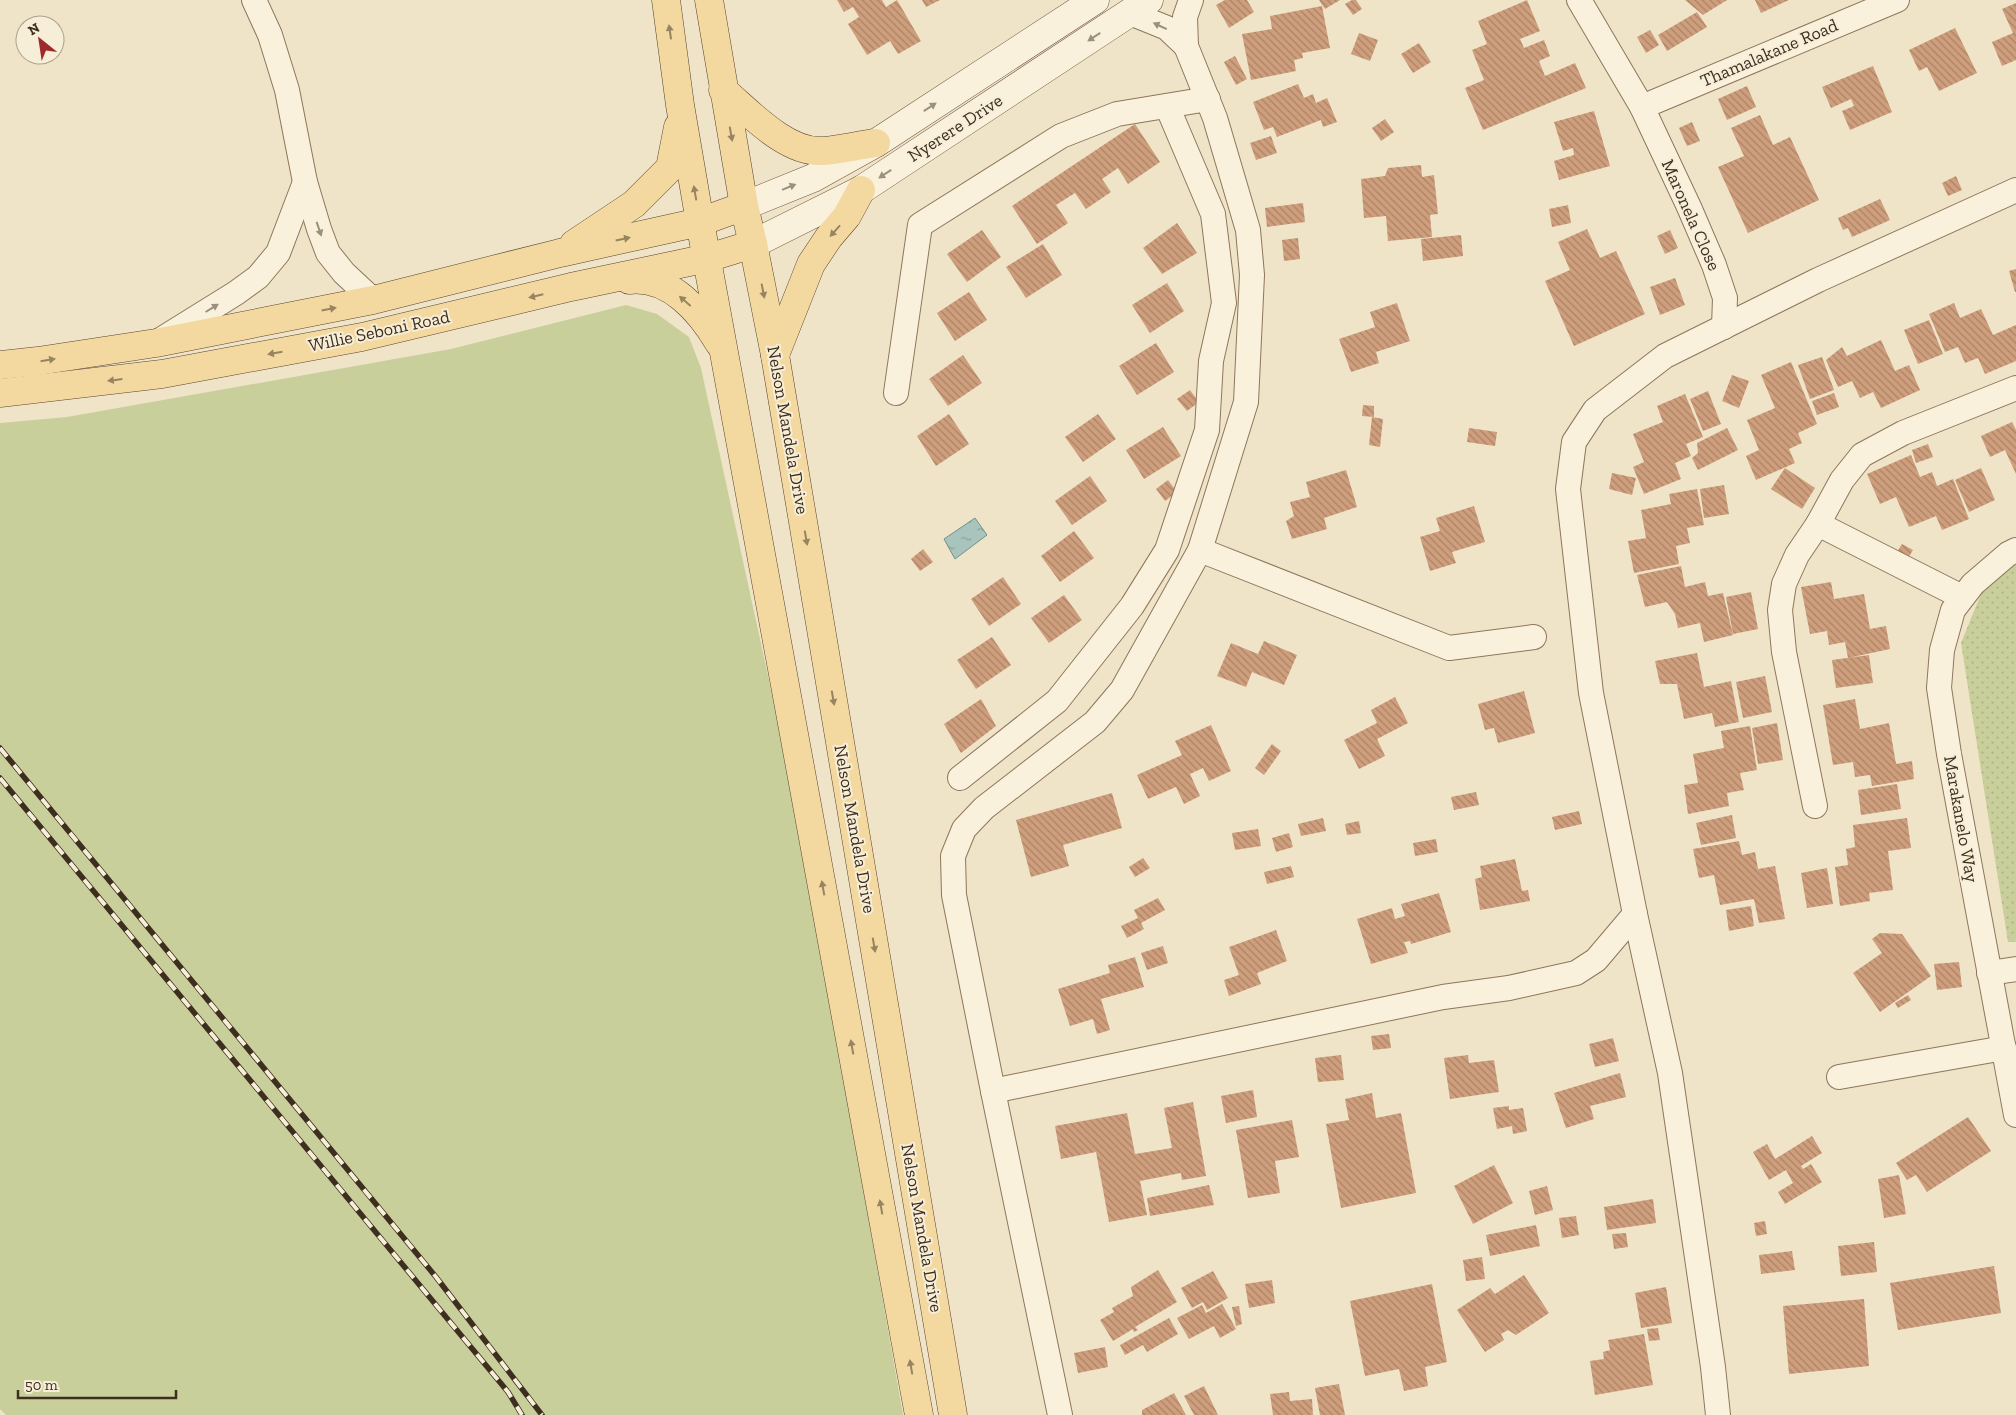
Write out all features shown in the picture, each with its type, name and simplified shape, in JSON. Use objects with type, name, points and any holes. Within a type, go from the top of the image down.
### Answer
[{"type":"main road","points":[[560,253],[634,204],[670,168],[675,150],[680,105],[666,0]]},
{"type":"main road","name":"Nelson Mandela Drive","points":[[708,0],[744,206],[754,244],[775,355],[953,1415]]},
{"type":"main road","name":"Nyerere Drive","points":[[744,206],[813,178],[876,143],[1095,0]]},
{"type":"main road","name":"Nyerere Drive","points":[[754,244],[861,190],[1139,6]]},
{"type":"main road","points":[[723,90],[767,128],[802,148],[821,151],[876,143]]},
{"type":"main road","name":"Nelson Mandela Drive","points":[[680,105],[920,1415]]},
{"type":"main road","points":[[775,355],[811,264],[829,237],[848,216],[861,190]]},
{"type":"main road","name":"Willie Seboni Road","points":[[0,365],[156,343],[373,300],[560,253],[700,222],[744,206]]},
{"type":"main road","name":"Willie Seboni Road","points":[[0,393],[162,374],[362,337],[572,287],[708,258],[754,244]]},
{"type":"main road","points":[[572,287],[636,279],[660,283],[683,298],[701,316],[725,353]]},
{"type":"street","points":[[254,0],[270,35],[287,90],[305,182],[328,253],[344,273],[373,300]]},
{"type":"street","points":[[1060,1415],[992,1091],[954,895],[953,856],[964,829],[984,808],[1095,722],[1122,690],[1200,550],[1246,402],[1252,275],[1248,230],[1215,118],[1186,46],[1185,17],[1191,0]]},
{"type":"street","name":"Maronela Close","points":[[1580,0],[1642,107],[1689,207],[1714,265],[1725,298],[1724,327]]},
{"type":"street","name":"Thamalakane Road","points":[[1642,107],[1896,0]]},
{"type":"street","points":[[1139,6],[1186,46]]},
{"type":"street","points":[[896,393],[920,225],[1061,136],[1117,114],[1208,99]]},
{"type":"street","points":[[960,778],[1057,701],[1132,606],[1167,550],[1207,430],[1211,361],[1224,303],[1213,214],[1166,106]]},
{"type":"street","points":[[156,343],[258,277],[278,253],[305,182]]},
{"type":"street","points":[[1718,1415],[1713,1367],[1670,1073],[1635,914],[1592,693],[1568,489],[1574,442],[1595,410],[1665,356],[1818,280],[2016,190]]},
{"type":"street","points":[[1815,806],[1784,652],[1780,610],[1784,584],[1797,555],[1818,524],[1842,480],[1862,455],[1903,432],[2016,388]]},
{"type":"street","points":[[1818,524],[1962,597]]},
{"type":"street","points":[[1200,550],[1449,648],[1534,637]]},
{"type":"street","name":"Marakanelo Way","points":[[2016,550],[2008,554],[1973,584],[1953,610],[1942,650],[1940,688],[1948,754],[2016,1115]]},
{"type":"street","points":[[992,1091],[1443,997],[1509,988],[1576,973],[1596,960],[1635,914]]},
{"type":"street","points":[[1989,974],[2016,969]]},
{"type":"street","points":[[1839,1077],[2004,1048]]},
{"type":"green space","points":[[626,305],[657,314],[689,337],[701,368],[780,731],[828,988],[903,1415],[6,1415],[0,1409],[0,423],[67,417],[451,349]]},
{"type":"green space","points":[[2016,551],[2016,942],[2008,942],[1961,643],[1983,589]]},
{"type":"water","points":[[975,518],[987,535],[955,559],[944,539]]},
{"type":"building","points":[[837,0],[882,0],[886,7],[897,0],[921,41],[898,54],[890,41],[867,55],[848,24],[859,17],[853,7],[844,12]]},
{"type":"building","points":[[922,0],[940,0],[926,7]]},
{"type":"building","points":[[1225,0],[1247,0],[1254,12],[1229,28],[1216,5]]},
{"type":"building","points":[[1319,0],[1340,0],[1325,9]]},
{"type":"building","points":[[1356,0],[1362,9],[1353,15],[1345,4]]},
{"type":"building","points":[[1527,0],[1540,31],[1520,39],[1524,48],[1544,40],[1550,56],[1539,61],[1545,76],[1575,63],[1586,88],[1483,130],[1465,88],[1484,80],[1472,50],[1487,44],[1478,21]]},
{"type":"building","points":[[1685,0],[1727,0],[1703,15]]},
{"type":"building","points":[[1755,0],[1789,0],[1761,13]]},
{"type":"building","points":[[2016,3],[2016,60],[2002,66],[1992,42],[2013,33],[2002,9]]},
{"type":"building","points":[[1322,6],[1330,48],[1302,53],[1303,58],[1294,60],[1296,71],[1251,80],[1242,34],[1272,29],[1270,16]]},
{"type":"building","points":[[1697,12],[1707,27],[1667,51],[1658,35]]},
{"type":"building","points":[[1955,28],[1977,73],[1939,91],[1927,67],[1919,71],[1909,50]]},
{"type":"building","points":[[1650,30],[1659,45],[1646,53],[1637,37]]},
{"type":"building","points":[[1359,33],[1378,40],[1370,61],[1351,54]]},
{"type":"building","points":[[1419,43],[1431,62],[1413,73],[1401,54]]},
{"type":"building","points":[[1235,56],[1247,79],[1236,85],[1224,62]]},
{"type":"building","points":[[1873,66],[1892,112],[1850,130],[1842,111],[1854,106],[1851,99],[1831,108],[1822,87]]},
{"type":"building","points":[[1298,84],[1304,98],[1313,94],[1316,103],[1327,98],[1337,122],[1323,127],[1321,120],[1277,137],[1273,127],[1264,130],[1253,102]]},
{"type":"building","points":[[1747,86],[1756,107],[1727,120],[1718,99]]},
{"type":"building","points":[[1594,111],[1610,166],[1559,180],[1554,161],[1574,155],[1573,148],[1563,151],[1554,122]]},
{"type":"building","points":[[1760,115],[1773,145],[1790,137],[1819,200],[1748,233],[1718,167],[1744,156],[1731,128]]},
{"type":"building","points":[[1385,119],[1394,132],[1381,141],[1372,128]]},
{"type":"building","points":[[1692,122],[1700,141],[1687,146],[1679,128]]},
{"type":"building","points":[[1135,124],[1160,162],[1128,184],[1118,168],[1102,179],[1111,192],[1086,209],[1075,193],[1056,205],[1068,223],[1037,244],[1012,206]]},
{"type":"building","points":[[1271,136],[1277,153],[1256,160],[1250,143]]},
{"type":"building","points":[[1421,165],[1422,177],[1434,175],[1438,214],[1430,215],[1432,237],[1388,241],[1386,216],[1364,218],[1361,179],[1385,176],[1388,168]]},
{"type":"building","points":[[1956,176],[1962,190],[1948,196],[1942,183]]},
{"type":"building","points":[[1880,199],[1890,220],[1852,237],[1848,228],[1843,230],[1838,218]]},
{"type":"building","points":[[1303,203],[1305,222],[1267,227],[1265,208]]},
{"type":"building","points":[[1568,205],[1571,223],[1552,227],[1549,209]]},
{"type":"building","points":[[1177,223],[1197,253],[1162,274],[1143,248]]},
{"type":"building","points":[[1587,229],[1600,258],[1616,251],[1645,314],[1574,346],[1545,281],[1570,270],[1558,242]]},
{"type":"building","points":[[982,230],[1001,257],[967,282],[947,254]]},
{"type":"building","points":[[1670,230],[1678,248],[1665,254],[1657,236]]},
{"type":"building","points":[[1461,235],[1463,256],[1423,261],[1421,239]]},
{"type":"building","points":[[1298,238],[1300,259],[1284,261],[1282,240]]},
{"type":"building","points":[[1043,244],[1062,275],[1026,298],[1006,267]]},
{"type":"building","points":[[2016,269],[2016,292],[2015,292],[2009,271]]},
{"type":"building","points":[[1675,278],[1685,305],[1660,315],[1650,287]]},
{"type":"building","points":[[1167,283],[1184,311],[1150,333],[1132,305]]},
{"type":"building","points":[[969,292],[987,320],[955,341],[937,313]]},
{"type":"building","points":[[1397,303],[1410,341],[1376,352],[1379,363],[1351,372],[1339,339],[1375,327],[1370,312]]},
{"type":"building","points":[[1954,303],[1960,318],[1981,309],[1993,335],[2016,325],[2016,361],[1985,374],[1978,358],[1965,363],[1958,347],[1945,352],[1929,314]]},
{"type":"building","points":[[1929,320],[1943,354],[1918,364],[1904,330]]},
{"type":"building","points":[[1881,340],[1895,371],[1909,365],[1920,390],[1881,408],[1873,392],[1860,398],[1852,381],[1838,387],[1826,360],[1842,347],[1847,356]]},
{"type":"building","points":[[1156,343],[1174,372],[1137,395],[1119,366]]},
{"type":"building","points":[[963,355],[982,383],[948,406],[929,379]]},
{"type":"building","points":[[1822,357],[1834,390],[1810,399],[1798,365]]},
{"type":"building","points":[[1791,362],[1817,424],[1798,433],[1802,443],[1789,449],[1795,463],[1756,480],[1746,456],[1759,450],[1747,420],[1775,408],[1761,375]]},
{"type":"building","points":[[1732,375],[1749,381],[1739,408],[1722,401]]},
{"type":"building","points":[[1190,390],[1199,402],[1187,411],[1177,399]]},
{"type":"building","points":[[1708,391],[1721,424],[1703,431],[1690,399]]},
{"type":"building","points":[[1834,393],[1839,407],[1817,415],[1812,401]]},
{"type":"building","points":[[1685,394],[1703,437],[1686,444],[1691,456],[1675,463],[1681,479],[1644,494],[1633,467],[1644,462],[1633,434],[1663,422],[1657,406]]},
{"type":"building","points":[[1363,405],[1374,406],[1374,417],[1362,416]]},
{"type":"building","points":[[949,414],[969,444],[936,466],[917,436]]},
{"type":"building","points":[[1098,414],[1116,439],[1083,462],[1065,437]]},
{"type":"building","points":[[1372,417],[1383,419],[1380,447],[1369,445]]},
{"type":"building","points":[[2012,422],[2016,430],[2016,474],[2005,450],[1990,457],[1981,436]]},
{"type":"building","points":[[1163,427],[1181,456],[1144,479],[1126,450]]},
{"type":"building","points":[[1469,428],[1497,432],[1495,446],[1467,442]]},
{"type":"building","points":[[1727,428],[1738,450],[1698,470],[1692,458],[1698,453],[1697,443]]},
{"type":"building","points":[[1928,444],[1933,457],[1916,463],[1912,450]]},
{"type":"building","points":[[1911,455],[1920,477],[1932,472],[1937,486],[1953,479],[1969,519],[1942,530],[1936,516],[1909,527],[1896,497],[1880,504],[1867,474]]},
{"type":"building","points":[[1785,468],[1815,488],[1802,509],[1771,489]]},
{"type":"building","points":[[1981,468],[1995,500],[1969,512],[1955,480]]},
{"type":"building","points":[[1346,470],[1357,507],[1324,518],[1327,529],[1292,539],[1286,521],[1294,516],[1290,502],[1310,497],[1306,482]]},
{"type":"building","points":[[1612,473],[1636,478],[1632,495],[1609,489]]},
{"type":"building","points":[[1090,476],[1107,501],[1072,525],[1055,501]]},
{"type":"building","points":[[1168,480],[1177,492],[1165,501],[1156,489]]},
{"type":"building","points":[[1724,485],[1729,514],[1704,518],[1700,489]]},
{"type":"building","points":[[1697,489],[1704,525],[1687,528],[1690,543],[1676,546],[1679,564],[1634,573],[1628,541],[1646,538],[1641,510],[1671,504],[1669,494]]},
{"type":"building","points":[[1474,506],[1485,542],[1452,552],[1456,563],[1430,571],[1420,537],[1440,531],[1436,518]]},
{"type":"building","points":[[1074,531],[1094,558],[1060,582],[1041,556]]},
{"type":"building","points":[[1902,544],[1913,550],[1905,563],[1894,557]]},
{"type":"building","points":[[923,549],[933,562],[920,571],[911,559]]},
{"type":"building","points":[[1681,566],[1685,587],[1705,582],[1708,596],[1723,593],[1733,635],[1704,642],[1700,623],[1678,628],[1675,614],[1667,602],[1645,607],[1637,575]]},
{"type":"building","points":[[1003,577],[1021,604],[989,626],[971,599]]},
{"type":"building","points":[[1831,582],[1834,599],[1864,594],[1870,629],[1886,626],[1890,649],[1848,658],[1845,642],[1829,645],[1827,631],[1810,634],[1801,587]]},
{"type":"building","points":[[1751,592],[1758,629],[1733,634],[1726,597]]},
{"type":"building","points":[[1064,595],[1082,620],[1049,643],[1031,618]]},
{"type":"building","points":[[992,637],[1011,665],[976,689],[957,660]]},
{"type":"building","points":[[1264,641],[1297,655],[1284,685],[1252,672],[1246,687],[1217,676],[1231,643],[1258,654]]},
{"type":"building","points":[[1697,653],[1704,687],[1731,681],[1739,722],[1715,727],[1712,713],[1684,719],[1677,684],[1660,684],[1655,661]]},
{"type":"building","points":[[1869,655],[1873,683],[1836,688],[1832,660]]},
{"type":"building","points":[[1765,676],[1772,712],[1743,718],[1736,682]]},
{"type":"building","points":[[1524,691],[1535,733],[1498,743],[1494,728],[1485,730],[1478,704]]},
{"type":"building","points":[[1395,697],[1408,723],[1377,739],[1385,756],[1359,769],[1344,740],[1377,723],[1371,710]]},
{"type":"building","points":[[981,699],[996,726],[961,753],[944,724]]},
{"type":"building","points":[[1855,699],[1860,729],[1889,723],[1896,764],[1912,761],[1914,779],[1872,786],[1870,775],[1855,777],[1853,762],[1833,765],[1823,705]]},
{"type":"building","points":[[1777,723],[1783,760],[1758,764],[1752,728]]},
{"type":"building","points":[[1211,725],[1231,771],[1209,781],[1203,768],[1190,774],[1200,796],[1184,804],[1176,787],[1148,799],[1137,775],[1182,755],[1175,741]]},
{"type":"building","points":[[1750,726],[1757,770],[1740,773],[1744,790],[1727,793],[1729,806],[1688,814],[1684,785],[1698,783],[1693,754],[1724,748],[1721,731]]},
{"type":"building","points":[[1272,744],[1281,751],[1264,775],[1255,768]]},
{"type":"building","points":[[1897,784],[1901,809],[1861,815],[1858,790]]},
{"type":"building","points":[[1476,792],[1479,805],[1454,810],[1451,797]]},
{"type":"building","points":[[1112,793],[1122,828],[1063,845],[1069,866],[1031,877],[1016,820]]},
{"type":"building","points":[[1579,811],[1582,824],[1555,830],[1552,817]]},
{"type":"building","points":[[1732,815],[1736,838],[1701,845],[1696,823]]},
{"type":"building","points":[[1323,818],[1326,831],[1301,836],[1298,824]]},
{"type":"building","points":[[1907,818],[1911,848],[1888,851],[1893,890],[1869,893],[1870,901],[1840,906],[1835,867],[1848,865],[1846,849],[1855,847],[1853,825]]},
{"type":"building","points":[[1359,821],[1361,833],[1347,835],[1345,824]]},
{"type":"building","points":[[1258,829],[1261,846],[1235,850],[1232,833]]},
{"type":"building","points":[[1289,833],[1293,847],[1276,852],[1272,838]]},
{"type":"building","points":[[1436,839],[1438,852],[1415,856],[1413,843]]},
{"type":"building","points":[[1739,841],[1742,855],[1755,852],[1758,869],[1775,866],[1785,919],[1759,923],[1754,899],[1720,905],[1714,875],[1699,878],[1693,849]]},
{"type":"building","points":[[1143,858],[1150,868],[1135,877],[1129,867]]},
{"type":"building","points":[[1515,859],[1522,891],[1528,890],[1530,901],[1480,910],[1475,879],[1482,877],[1480,866]]},
{"type":"building","points":[[1291,866],[1294,877],[1267,884],[1264,872]]},
{"type":"building","points":[[1827,868],[1833,904],[1807,908],[1801,873]]},
{"type":"building","points":[[1439,893],[1451,932],[1411,944],[1410,941],[1404,942],[1408,953],[1371,964],[1357,919],[1392,908],[1395,919],[1405,916],[1401,904]]},
{"type":"building","points":[[1158,898],[1165,910],[1141,923],[1144,929],[1127,938],[1121,926],[1138,918],[1134,910]]},
{"type":"building","points":[[1751,906],[1754,926],[1729,931],[1726,910]]},
{"type":"building","points":[[1276,930],[1287,961],[1257,973],[1261,984],[1229,996],[1224,980],[1239,975],[1229,947]]},
{"type":"building","points":[[1880,933],[1902,934],[1931,976],[1880,1012],[1853,973],[1882,953],[1872,939]]},
{"type":"building","points":[[1163,946],[1168,963],[1147,970],[1141,953]]},
{"type":"building","points":[[1135,957],[1144,987],[1101,999],[1110,1030],[1097,1034],[1093,1019],[1070,1026],[1058,989],[1110,973],[1108,965]]},
{"type":"building","points":[[1959,962],[1962,987],[1937,990],[1934,964]]},
{"type":"building","points":[[1908,995],[1911,1000],[1898,1008],[1895,1003]]},
{"type":"building","points":[[1389,1034],[1391,1048],[1373,1050],[1371,1036]]},
{"type":"building","points":[[1613,1038],[1619,1061],[1595,1067],[1589,1044]]},
{"type":"building","points":[[1341,1055],[1344,1080],[1318,1082],[1315,1058]]},
{"type":"building","points":[[1468,1055],[1469,1063],[1494,1060],[1499,1092],[1450,1099],[1444,1058]]},
{"type":"building","points":[[1620,1073],[1626,1097],[1590,1106],[1594,1119],[1566,1128],[1554,1093]]},
{"type":"building","points":[[1253,1090],[1257,1117],[1226,1123],[1221,1096]]},
{"type":"building","points":[[1372,1093],[1376,1118],[1401,1113],[1416,1193],[1341,1208],[1326,1124],[1349,1120],[1345,1099]]},
{"type":"building","points":[[1193,1102],[1206,1176],[1182,1180],[1181,1173],[1140,1181],[1147,1215],[1109,1222],[1096,1152],[1061,1159],[1055,1126],[1127,1113],[1135,1154],[1172,1148],[1164,1108]]},
{"type":"building","points":[[1509,1106],[1509,1110],[1523,1108],[1527,1131],[1513,1134],[1512,1126],[1497,1129],[1493,1108]]},
{"type":"building","points":[[1968,1117],[1991,1151],[1927,1192],[1916,1175],[1907,1180],[1896,1163]]},
{"type":"building","points":[[1292,1120],[1299,1157],[1275,1161],[1280,1193],[1248,1198],[1236,1130]]},
{"type":"building","points":[[1812,1136],[1822,1153],[1801,1166],[1803,1169],[1811,1164],[1822,1182],[1785,1204],[1778,1192],[1793,1183],[1786,1170],[1769,1180],[1753,1152],[1767,1144],[1775,1159]]},
{"type":"building","points":[[1494,1165],[1513,1203],[1473,1224],[1454,1186]]},
{"type":"building","points":[[1899,1175],[1906,1214],[1884,1218],[1878,1179]]},
{"type":"building","points":[[1209,1185],[1214,1205],[1150,1216],[1147,1198]]},
{"type":"building","points":[[1547,1186],[1553,1210],[1535,1215],[1529,1191]]},
{"type":"building","points":[[1653,1199],[1656,1223],[1607,1230],[1604,1207]]},
{"type":"building","points":[[1576,1216],[1579,1235],[1562,1238],[1559,1218]]},
{"type":"building","points":[[1765,1221],[1767,1234],[1756,1236],[1754,1223]]},
{"type":"building","points":[[1536,1225],[1540,1246],[1490,1256],[1486,1235]]},
{"type":"building","points":[[1626,1233],[1628,1247],[1614,1249],[1612,1234]]},
{"type":"building","points":[[1874,1242],[1877,1272],[1841,1276],[1838,1246]]},
{"type":"building","points":[[1792,1251],[1795,1270],[1761,1274],[1759,1255]]},
{"type":"building","points":[[1482,1257],[1485,1279],[1466,1281],[1463,1260]]},
{"type":"building","points":[[1994,1266],[2001,1313],[1898,1330],[1890,1283]]},
{"type":"building","points":[[1158,1270],[1177,1302],[1135,1327],[1138,1330],[1134,1332],[1133,1329],[1113,1341],[1100,1320],[1114,1312],[1112,1308],[1133,1296],[1131,1287]]},
{"type":"building","points":[[1213,1271],[1228,1298],[1207,1310],[1203,1302],[1192,1308],[1181,1288]]},
{"type":"building","points":[[1524,1275],[1549,1313],[1516,1335],[1508,1330],[1501,1334],[1504,1340],[1485,1352],[1457,1310],[1490,1288],[1495,1294]]},
{"type":"building","points":[[1272,1280],[1275,1303],[1249,1308],[1245,1284]]},
{"type":"building","points":[[1432,1284],[1447,1362],[1425,1367],[1428,1386],[1404,1391],[1399,1369],[1365,1376],[1350,1301]]},
{"type":"building","points":[[1666,1287],[1672,1323],[1641,1328],[1635,1293]]},
{"type":"building","points":[[1864,1299],[1869,1366],[1789,1374],[1783,1306]]},
{"type":"building","points":[[1222,1304],[1236,1329],[1220,1338],[1214,1326],[1189,1339],[1177,1318],[1202,1305],[1206,1313]]},
{"type":"building","points":[[1239,1306],[1242,1324],[1236,1326],[1232,1307]]},
{"type":"building","points":[[1169,1318],[1178,1334],[1147,1352],[1143,1345],[1125,1355],[1120,1345]]},
{"type":"building","points":[[1658,1328],[1660,1340],[1649,1341],[1647,1329]]},
{"type":"building","points":[[1644,1334],[1653,1385],[1595,1395],[1590,1361],[1604,1359],[1603,1352],[1610,1350],[1608,1340]]},
{"type":"building","points":[[1105,1347],[1108,1367],[1078,1373],[1074,1353]]},
{"type":"building","points":[[1339,1384],[1345,1415],[1320,1415],[1315,1388]]},
{"type":"building","points":[[1204,1386],[1218,1415],[1194,1415],[1184,1396]]},
{"type":"building","points":[[1289,1392],[1290,1401],[1312,1399],[1313,1415],[1273,1415],[1270,1394]]},
{"type":"building","points":[[1174,1393],[1186,1415],[1142,1415],[1142,1410]]},
{"type":"railway","points":[[0,748],[436,1277],[542,1415]]},
{"type":"railway","points":[[0,778],[508,1392],[522,1415]]}]
